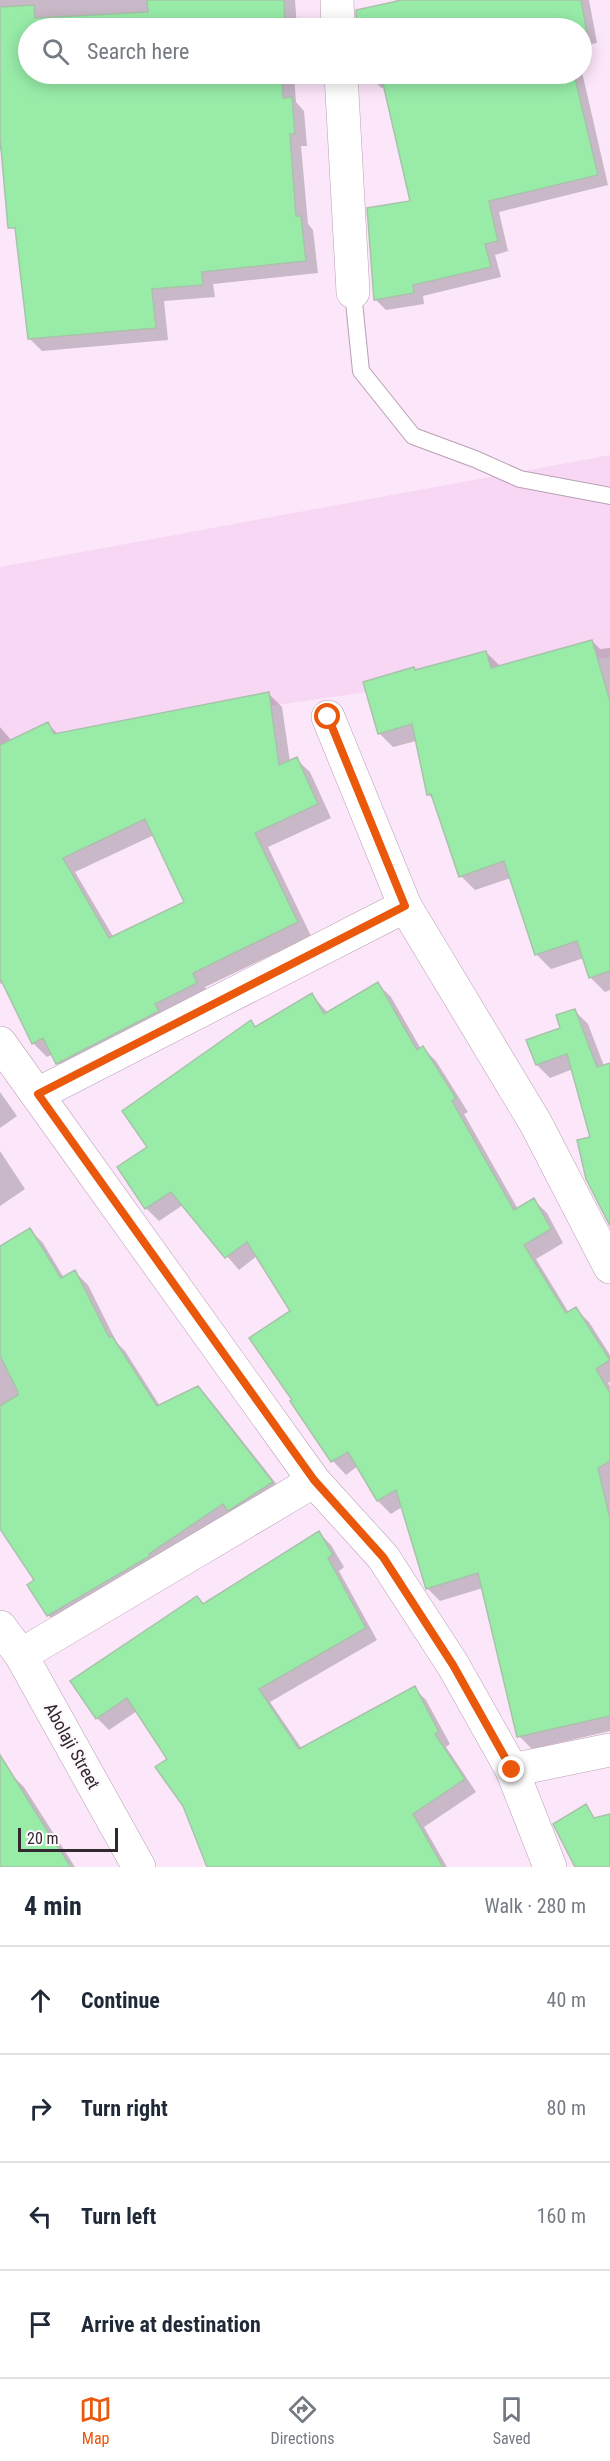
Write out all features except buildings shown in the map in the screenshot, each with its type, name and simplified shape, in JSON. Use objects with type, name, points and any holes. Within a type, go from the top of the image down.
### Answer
[{"type":"street","points":[[337,0],[338,18]]},
{"type":"street","points":[[342,84],[352,292]]},
{"type":"street","points":[[328,717],[405,906],[535,1122],[610,1267]]},
{"type":"street","points":[[38,1094],[405,906]]},
{"type":"street","points":[[0,1043],[314,1480],[383,1557],[453,1665],[512,1770],[550,1867]]},
{"type":"street","points":[[21,1655],[314,1480]]},
{"type":"street","name":"Abolaji Street","points":[[0,1627],[21,1655],[139,1867]]},
{"type":"street","points":[[512,1770],[610,1750]]},
{"type":"lane","points":[[352,292],[360,371],[413,436],[520,479],[610,496]]},
{"type":"shaded area","points":[[610,455],[610,657],[0,745],[0,567]]},
{"type":"route","points":[[328,717],[405,906],[38,1094],[314,1480],[383,1557],[453,1665],[512,1770]]}]
